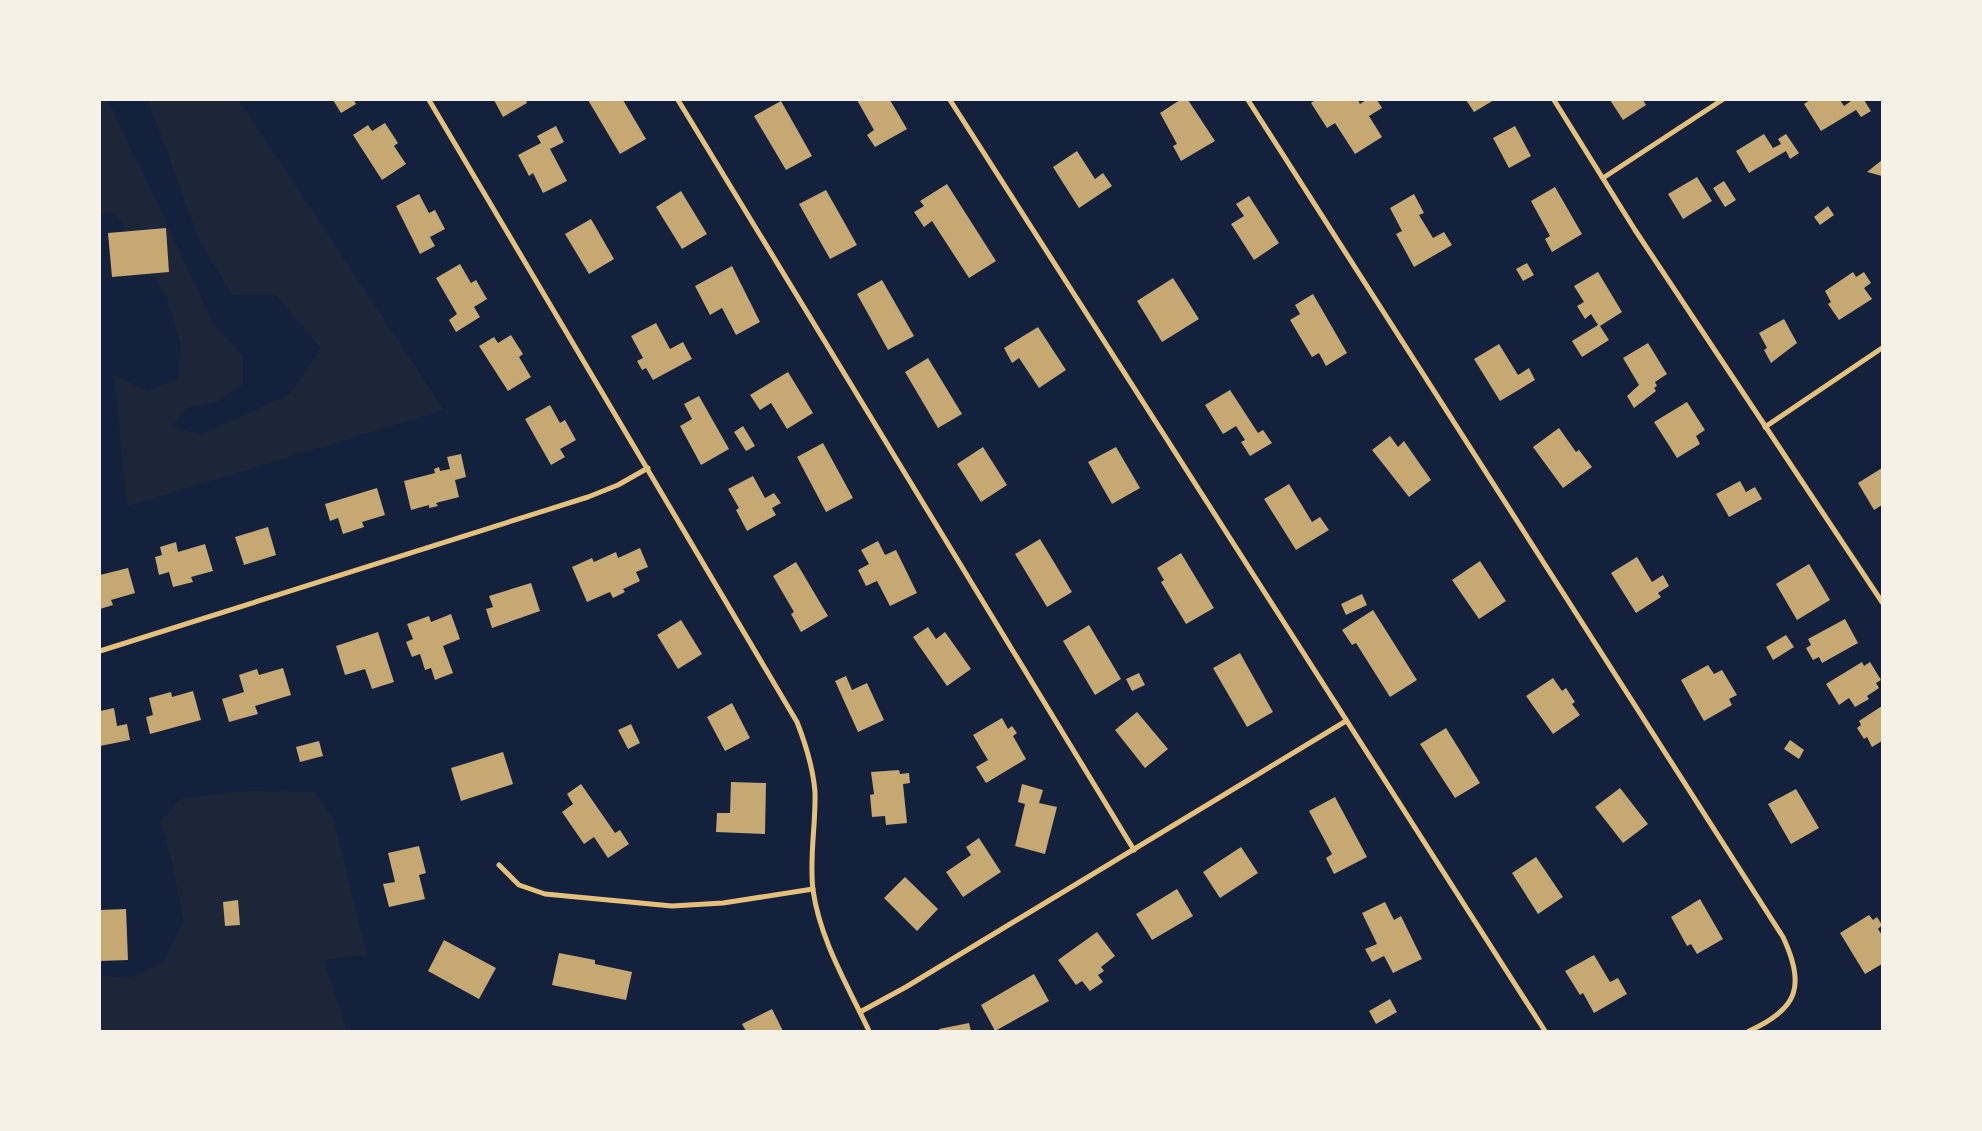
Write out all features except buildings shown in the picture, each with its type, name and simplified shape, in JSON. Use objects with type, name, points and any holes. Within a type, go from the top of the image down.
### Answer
[{"type":"street","points":[[429,100],[788,704],[810,757],[815,793],[811,859],[815,904],[825,936],[870,1031]]},
{"type":"street","points":[[678,100],[1134,850]]},
{"type":"street","points":[[950,100],[1545,1031]]},
{"type":"street","points":[[1248,100],[1783,937],[1795,973],[1792,997],[1786,1008],[1776,1017],[1749,1031]]},
{"type":"street","points":[[1554,100],[1765,427],[1882,602]]},
{"type":"street","points":[[1603,178],[1722,100]]},
{"type":"street","points":[[1765,427],[1882,348]]},
{"type":"street","points":[[100,651],[588,497],[618,485],[648,468]]},
{"type":"street","points":[[860,1012],[906,987],[1346,721]]},
{"type":"street","points":[[499,865],[519,885],[545,894],[672,906],[723,904],[813,889]]},
{"type":"shaded area","points":[[100,100],[108,100],[215,326],[243,356],[243,384],[218,401],[186,408],[172,427],[200,435],[290,394],[321,348],[276,295],[233,295],[200,242],[148,100],[239,100],[444,410],[127,506],[114,375],[147,391],[178,379],[181,346],[167,297],[115,213],[100,213]]},
{"type":"shaded area","points":[[248,791],[314,792],[334,820],[367,955],[324,960],[347,1031],[100,1031],[100,976],[130,978],[164,962],[184,922],[172,863],[161,822],[180,799]]}]
